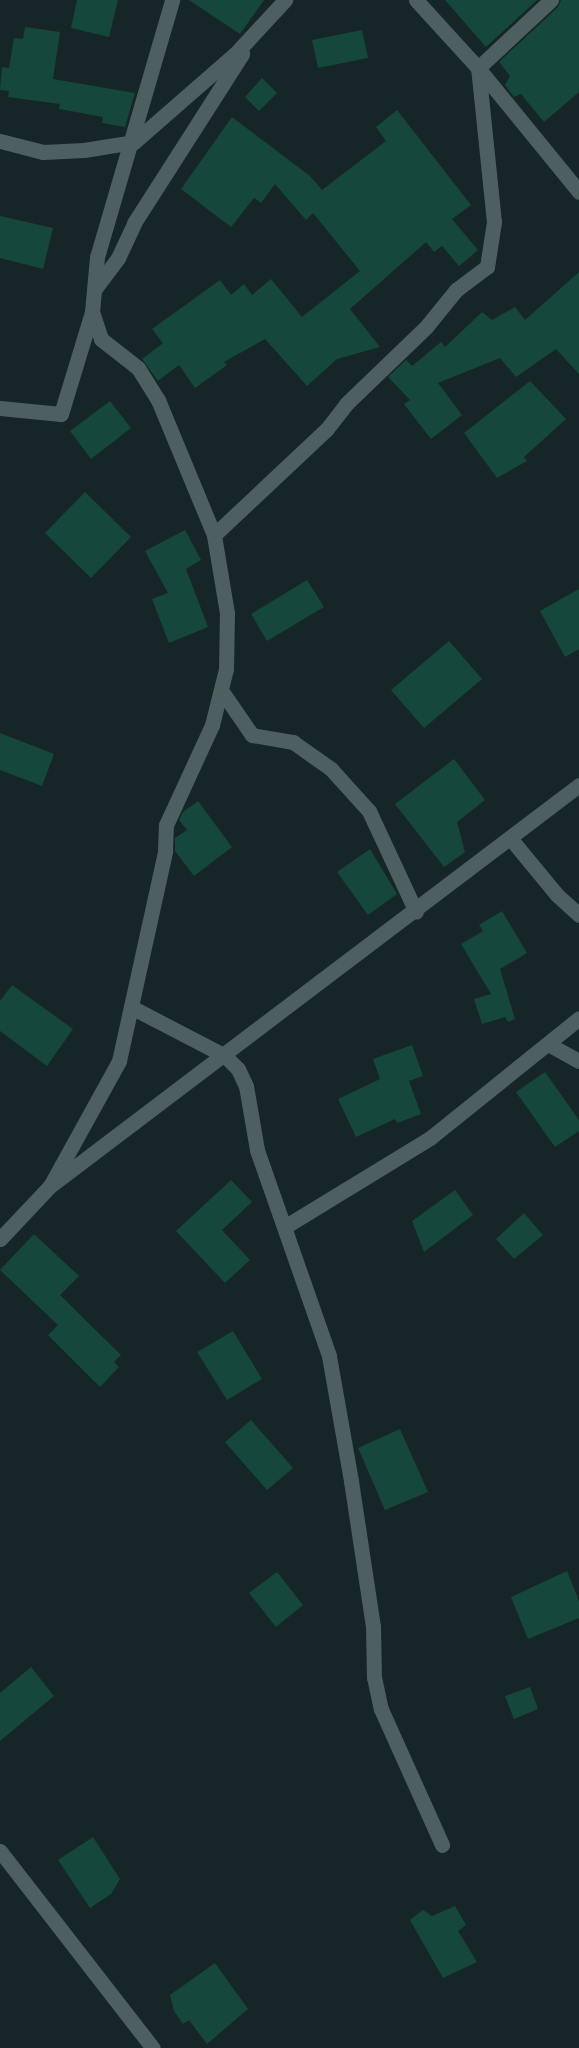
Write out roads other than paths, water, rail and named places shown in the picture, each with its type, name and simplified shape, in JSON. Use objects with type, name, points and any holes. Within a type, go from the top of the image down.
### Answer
[{"type":"street","points":[[0,408],[61,414],[92,312],[97,257],[134,142],[172,0]]},
{"type":"street","points":[[0,141],[43,152],[84,150],[134,142],[256,32],[285,0]]},
{"type":"street","points":[[416,0],[478,68],[579,192]]},
{"type":"street","points":[[478,68],[551,0]]},
{"type":"street","points":[[94,290],[118,258],[134,223],[256,32]]},
{"type":"street","points":[[214,535],[326,430],[347,403],[426,327],[456,290],[487,267],[494,222],[478,68]]},
{"type":"street","points":[[50,1186],[119,1061],[165,851],[166,825],[223,693],[227,613],[214,535],[158,400],[138,368],[101,339],[92,312]]},
{"type":"street","points":[[223,693],[252,735],[293,742],[331,768],[369,811],[416,912]]},
{"type":"street","points":[[0,1239],[50,1186],[416,912],[579,785]]},
{"type":"street","points":[[510,838],[557,895],[579,915]]},
{"type":"street","points":[[131,1007],[225,1056],[238,1069],[246,1086],[256,1150],[286,1226],[329,1356],[373,1626],[374,1677],[381,1709],[442,1845]]},
{"type":"street","points":[[286,1226],[430,1137],[579,1018]]},
{"type":"street","points":[[548,1044],[579,1061]]},
{"type":"street","points":[[0,1851],[153,2048]]}]
